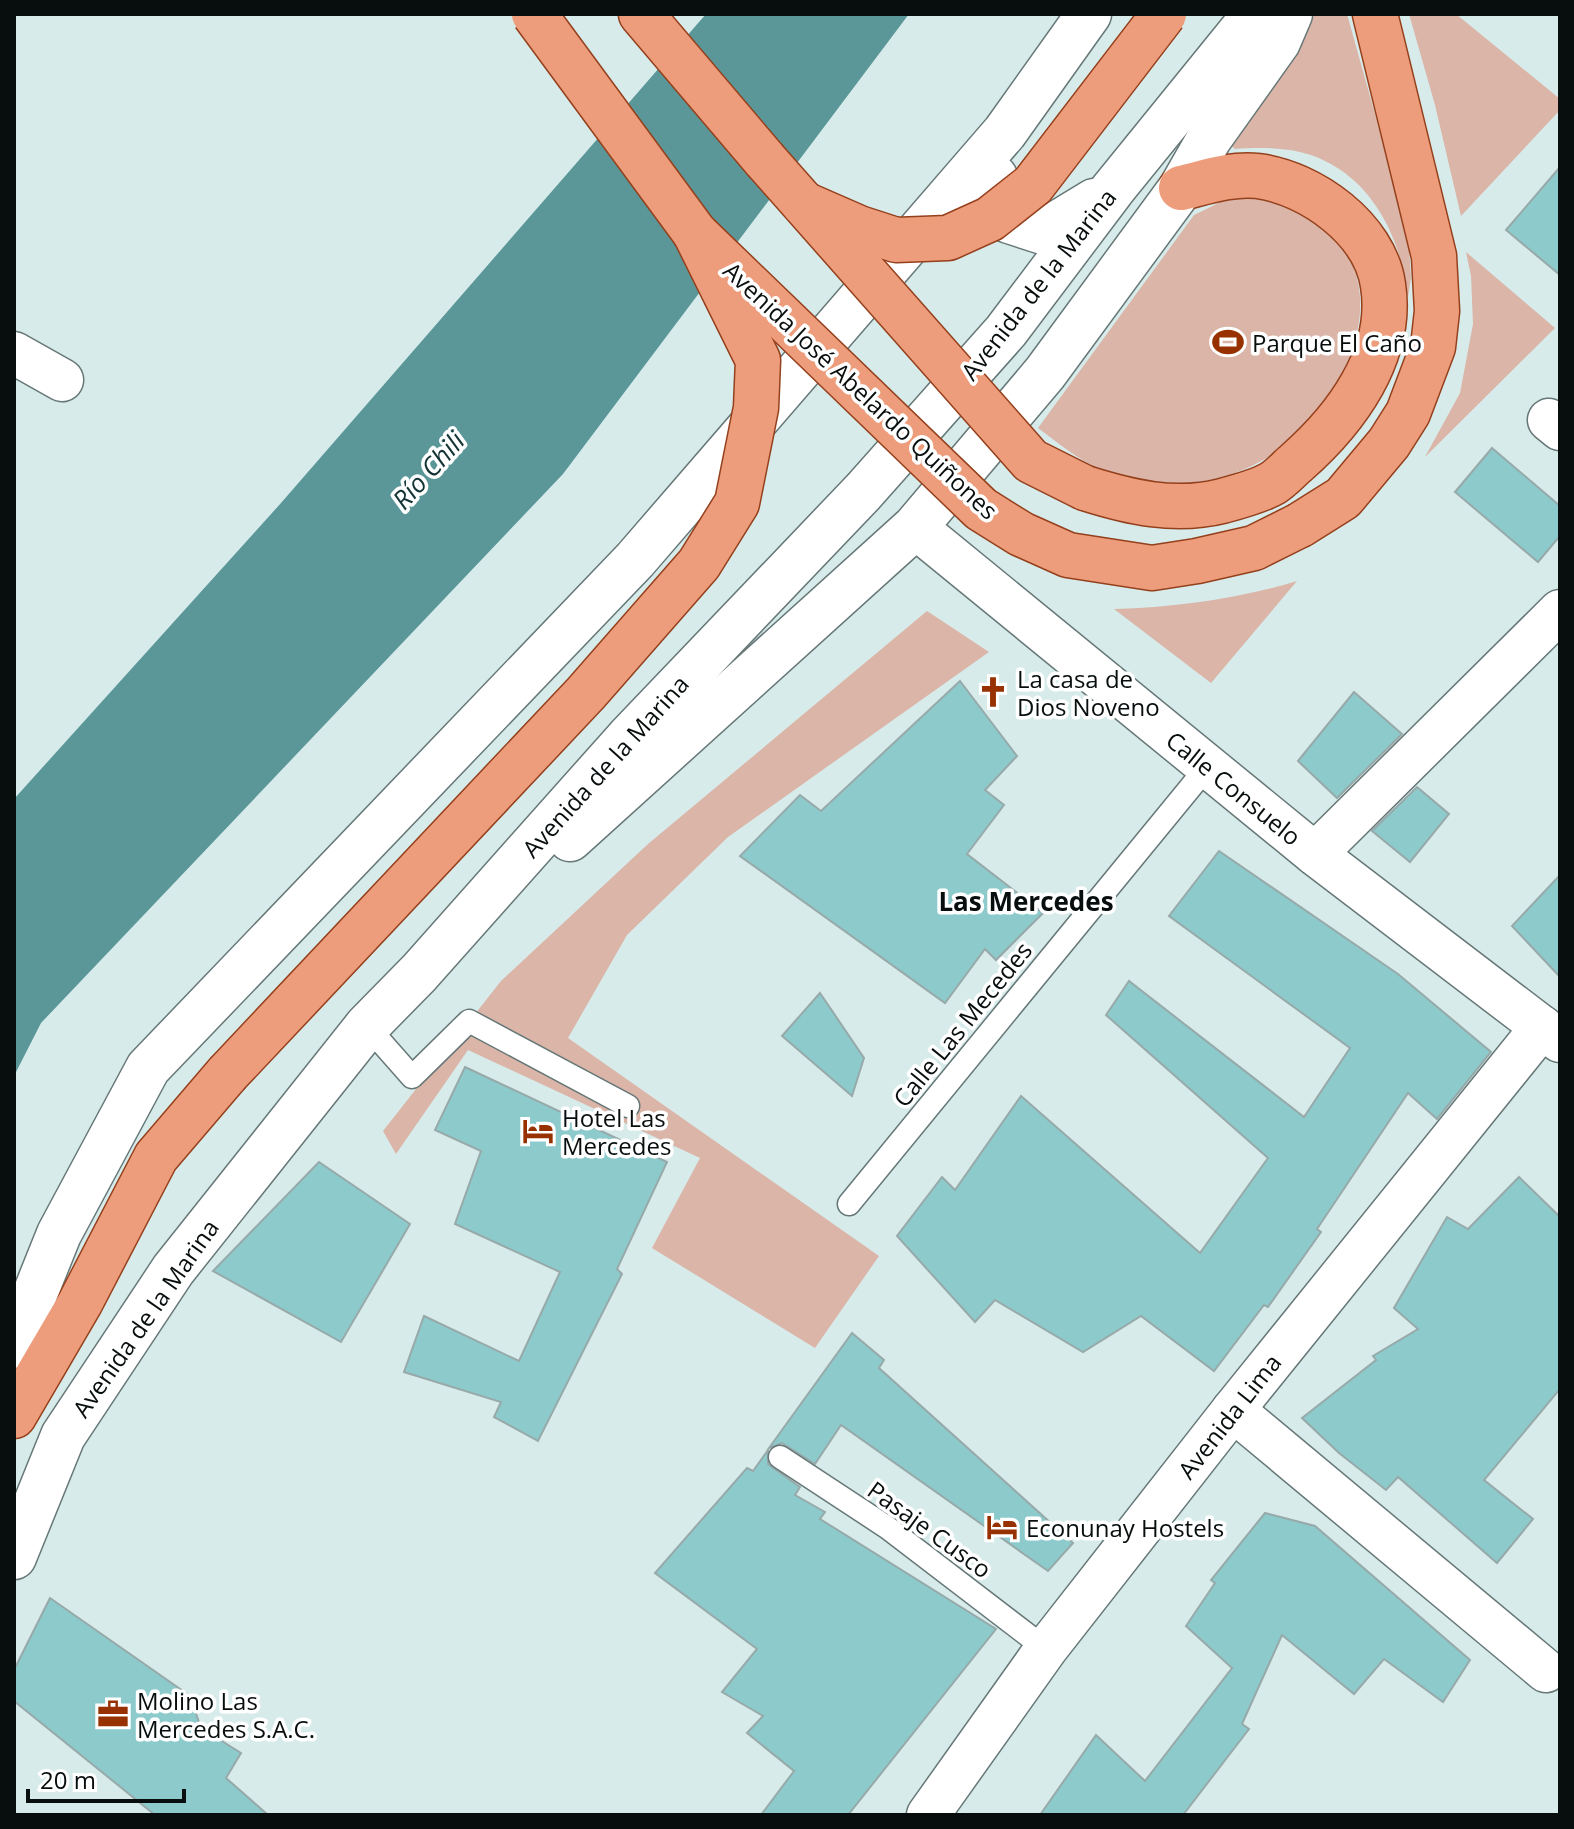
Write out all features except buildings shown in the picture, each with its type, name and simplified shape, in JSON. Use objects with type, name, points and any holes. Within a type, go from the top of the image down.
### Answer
[{"type":"main road","name":"Avenida José Abelardo Quiñones","points":[[534,14],[695,233],[981,509],[1021,534],[1068,555],[1152,568],[1254,548],[1300,525],[1343,498],[1389,443],[1408,413],[1433,347],[1437,311],[1434,256],[1375,14]]},
{"type":"main road","points":[[641,14],[765,160],[1031,461],[1085,488],[1127,501],[1173,506],[1221,502],[1273,483],[1323,440],[1356,397],[1381,341],[1384,315],[1383,283],[1364,238],[1326,202],[1287,182],[1257,176],[1231,176],[1181,188]]},
{"type":"main road","points":[[14,1346],[59,1234],[148,1068],[635,560],[1005,132],[1089,14]]},
{"type":"main road","points":[[804,204],[896,240],[948,238],[990,219],[1033,185],[1164,14]]},
{"type":"main road","name":"Avenida de la Marina","points":[[14,1557],[63,1436],[139,1321],[173,1270],[367,1026],[419,973],[628,738],[863,492],[996,343],[1113,189],[1255,14]]},
{"type":"main road","points":[[419,973],[915,527],[1045,373],[1181,188],[1209,139],[1278,42],[1290,14]]},
{"type":"main road","points":[[1005,132],[992,188],[1009,221],[1043,232],[1113,189]]},
{"type":"main road","points":[[14,1416],[80,1303],[156,1157],[227,1074],[597,681],[699,564],[737,503],[756,408],[758,360],[695,233]]},
{"type":"street","points":[[14,353],[62,380]]},
{"type":"street","name":"Calle Consuelo","points":[[915,527],[1315,854],[1551,1034]]},
{"type":"street","points":[[1315,854],[1560,611]]},
{"type":"street","name":"Avenida Lima","points":[[928,1815],[1046,1649],[1233,1410],[1551,1034]]},
{"type":"street","points":[[1233,1410],[1546,1671]]},
{"type":"lane","name":"Calle Las Mecedes","points":[[849,1204],[1208,766]]},
{"type":"lane","points":[[367,1026],[412,1077],[469,1021],[628,1106]]},
{"type":"lane","name":"Pasaje Cusco","points":[[780,1457],[888,1528],[1046,1649]]},
{"type":"shaded area","points":[[1314,14],[1347,14],[1408,232],[1411,278],[1408,297],[1393,237],[1373,201],[1359,185],[1315,156],[1281,149],[1235,149],[1229,144],[1279,78]]},
{"type":"shaded area","points":[[1409,14],[1456,14],[1560,99],[1560,110],[1461,216],[1435,105]]},
{"type":"shaded area","name":"Parque El Caño","points":[[1272,195],[1301,205],[1328,230],[1349,258],[1359,289],[1359,322],[1350,355],[1335,387],[1314,416],[1290,441],[1263,460],[1228,475],[1210,480],[1172,483],[1134,480],[1095,467],[1038,428],[1194,215],[1233,196]]},
{"type":"shaded area","points":[[1466,252],[1555,328],[1425,457],[1460,393],[1473,324],[1471,276]]},
{"type":"shaded area","points":[[1297,581],[1211,683],[1114,609],[1207,601]]},
{"type":"shaded area","points":[[927,611],[989,652],[728,837],[627,935],[568,1038],[879,1256],[815,1348],[652,1248],[700,1158],[468,1050],[396,1154],[383,1131],[501,981],[648,844]]},
{"type":"water","name":"Río Chili","points":[[706,14],[909,14],[563,474],[41,1023],[14,1076],[14,799],[281,503]]},
{"type":"place","name":"Parque El Caño","points":[[1228,342]]},
{"type":"place","name":"La casa de Dios Noveno","points":[[993,692]]},
{"type":"place","name":"Hotel Las Mercedes","points":[[538,1131]]},
{"type":"place","name":"Econunay Hostels","points":[[1002,1527]]},
{"type":"place","name":"Molino Las Mercedes S.A.C.","points":[[113,1714]]},
{"type":"district","name":"Las Mercedes","points":[[1026,901]]}]
